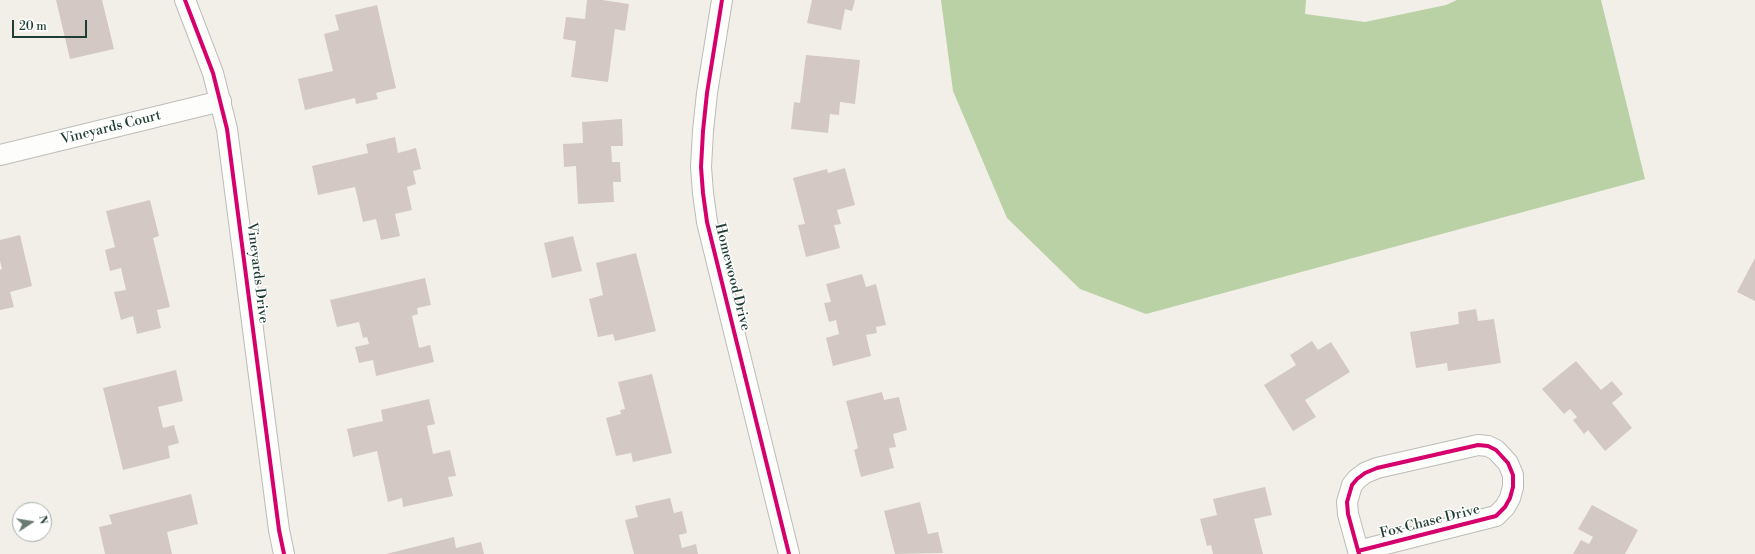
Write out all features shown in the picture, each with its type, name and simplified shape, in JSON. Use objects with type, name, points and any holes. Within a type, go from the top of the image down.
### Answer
[{"type":"street","name":"Vineyards Drive","points":[[184,0],[213,73],[221,101],[233,168],[279,530],[284,554]]},
{"type":"street","name":"Homewood Drive","points":[[722,0],[707,93],[703,131],[701,167],[703,193],[707,222],[789,554]]},
{"type":"street","name":"Vineyards Court","points":[[0,155],[221,101]]},
{"type":"street","name":"Fox Chase Drive","points":[[1478,445],[1488,446],[1496,450],[1508,463],[1513,475],[1513,487],[1510,498],[1505,507],[1496,516],[1359,552],[1348,514],[1347,502],[1352,485],[1357,478],[1365,473],[1377,468],[1478,445]]},
{"type":"green space","points":[[941,0],[1306,0],[1305,14],[1365,22],[1446,5],[1457,0],[1601,0],[1645,179],[1146,314],[1080,289],[1007,218],[953,91]]},
{"type":"building","points":[[56,0],[102,0],[114,49],[70,59]]},
{"type":"building","points":[[587,0],[602,0],[629,4],[625,31],[615,29],[608,82],[571,77],[576,41],[563,39],[566,17],[585,19]]},
{"type":"building","points":[[812,0],[855,0],[852,11],[845,9],[841,30],[807,23]]},
{"type":"building","points":[[377,5],[396,88],[376,93],[378,99],[356,104],[355,98],[305,110],[298,79],[333,71],[324,34],[339,30],[335,15]]},
{"type":"building","points":[[806,55],[860,60],[855,104],[840,102],[839,115],[830,114],[828,133],[791,129],[794,102],[800,103]]},
{"type":"building","points":[[622,119],[623,146],[611,146],[612,162],[620,162],[621,182],[613,182],[614,202],[578,204],[576,166],[564,167],[563,144],[583,143],[582,122]]},
{"type":"building","points":[[395,137],[398,153],[416,148],[421,169],[413,171],[416,184],[407,187],[412,210],[395,214],[400,236],[381,240],[376,219],[363,222],[355,187],[318,195],[312,166],[368,153],[366,144]]},
{"type":"building","points":[[845,168],[855,205],[837,210],[841,224],[834,225],[840,248],[806,257],[798,225],[805,224],[793,178],[827,169],[828,173]]},
{"type":"building","points":[[150,200],[159,236],[153,238],[170,307],[157,310],[161,328],[137,334],[133,316],[121,320],[114,292],[126,290],[121,268],[110,271],[105,250],[115,247],[106,211]]},
{"type":"building","points":[[20,235],[32,286],[10,292],[14,307],[0,310],[0,270],[2,269],[0,261],[0,240]]},
{"type":"building","points":[[573,236],[582,271],[552,278],[544,243]]},
{"type":"building","points":[[636,253],[656,331],[615,341],[613,334],[598,337],[589,299],[603,295],[596,263]]},
{"type":"building","points":[[1755,258],[1755,301],[1737,292]]},
{"type":"building","points":[[862,274],[866,287],[876,284],[886,325],[876,327],[877,333],[866,335],[871,356],[833,366],[826,338],[839,334],[836,320],[829,322],[824,303],[831,302],[826,284]]},
{"type":"building","points":[[425,278],[431,305],[417,308],[418,314],[412,316],[419,348],[430,345],[434,362],[376,376],[373,360],[359,363],[355,347],[369,344],[367,337],[363,338],[359,322],[337,327],[330,300]]},
{"type":"building","points":[[1476,309],[1478,321],[1494,319],[1501,363],[1448,371],[1447,363],[1416,368],[1410,332],[1459,324],[1458,312]]},
{"type":"building","points":[[1312,341],[1318,350],[1331,342],[1350,372],[1305,400],[1316,417],[1293,431],[1264,385],[1296,365],[1290,355]]},
{"type":"building","points":[[1576,361],[1601,390],[1612,381],[1623,394],[1612,403],[1632,428],[1605,451],[1588,430],[1584,434],[1573,420],[1577,417],[1570,409],[1564,414],[1542,389]]},
{"type":"building","points":[[176,370],[183,401],[158,407],[163,428],[174,425],[179,443],[168,446],[170,458],[123,470],[103,388]]},
{"type":"building","points":[[652,374],[672,453],[633,462],[631,453],[616,456],[606,418],[621,414],[620,410],[625,409],[618,382]]},
{"type":"building","points":[[882,392],[884,400],[899,397],[907,430],[893,434],[896,447],[889,448],[894,468],[861,477],[854,450],[858,448],[846,401]]},
{"type":"building","points":[[429,399],[435,424],[427,426],[433,454],[450,450],[456,476],[448,477],[453,496],[403,507],[402,498],[388,502],[377,451],[353,457],[347,429],[383,421],[381,410]]},
{"type":"building","points":[[1265,487],[1272,515],[1254,519],[1263,554],[1213,554],[1211,545],[1207,546],[1200,519],[1217,515],[1213,499]]},
{"type":"building","points":[[191,494],[198,524],[167,532],[172,554],[105,554],[99,527],[112,524],[109,515]]},
{"type":"building","points":[[670,498],[674,513],[682,511],[687,533],[679,535],[682,548],[696,544],[698,554],[634,554],[625,520],[638,517],[635,506]]},
{"type":"building","points":[[920,502],[928,534],[938,532],[943,553],[895,554],[884,511]]},
{"type":"building","points":[[1592,505],[1638,530],[1625,554],[1573,554],[1581,540],[1589,544],[1593,537],[1578,529]]},
{"type":"building","points":[[454,537],[456,548],[481,542],[484,554],[386,554]]},
{"type":"cycle path","points":[[185,0],[213,73],[227,129],[279,530],[284,554]]},
{"type":"cycle path","points":[[722,0],[707,93],[703,131],[701,167],[703,193],[707,222],[789,554]]},
{"type":"cycle path","points":[[1358,551],[1496,516],[1505,507],[1510,498],[1513,487],[1513,475],[1508,463],[1496,450],[1488,446],[1478,445],[1377,468],[1365,473],[1352,485],[1347,502],[1348,514],[1359,554]]}]
